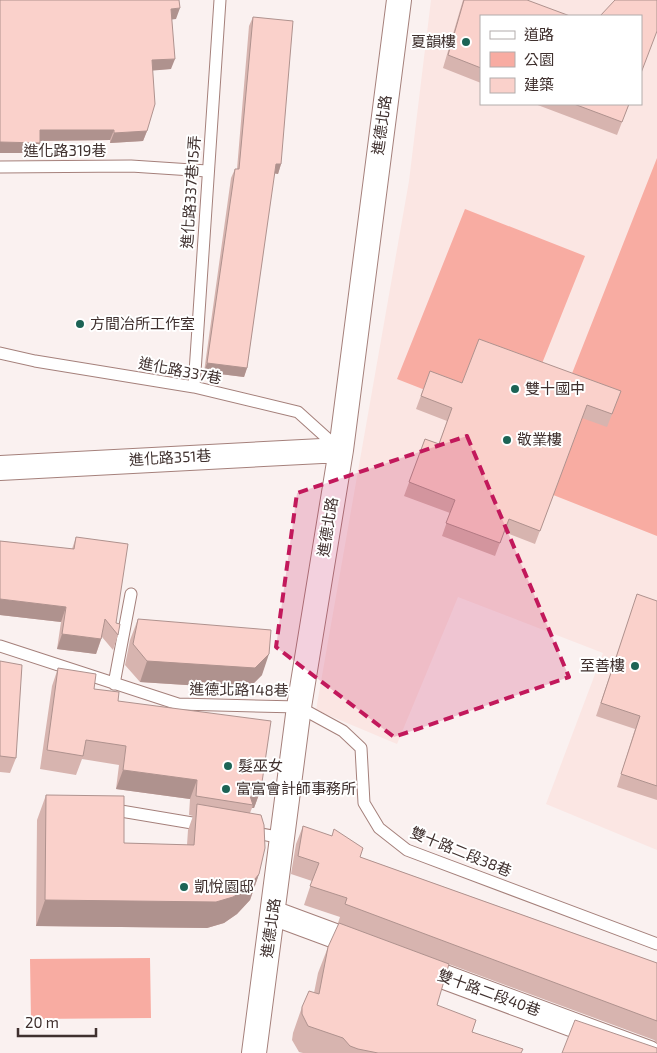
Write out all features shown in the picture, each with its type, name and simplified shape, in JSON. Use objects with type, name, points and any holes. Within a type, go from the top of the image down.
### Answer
[{"type":"street","name":"進德北路","points":[[254,1053],[299,707],[341,450],[399,0]]},
{"type":"street","name":"進化路351巷","points":[[0,468],[341,450]]},
{"type":"street","name":"雙十路二段40巷","points":[[273,913],[648,1053]]},
{"type":"lane","name":"進化路337巷15弄","points":[[194,387],[207,171],[220,0]]},
{"type":"lane","name":"進化路319巷","points":[[0,167],[131,166],[207,171]]},
{"type":"lane","name":"進化路337巷","points":[[0,353],[35,361],[194,387],[298,412],[341,450]]},
{"type":"lane","points":[[114,684],[131,594]]},
{"type":"lane","name":"進德北路148巷","points":[[0,646],[178,704],[299,707]]},
{"type":"lane","name":"雙十路二段38巷","points":[[299,707],[344,731],[362,748],[364,803],[379,828],[407,850],[657,944]]},
{"type":"lane","points":[[101,808],[216,827]]},
{"type":"lane","points":[[235,830],[283,838]]},
{"type":"highlighted area","points":[[467,436],[569,677],[394,737],[276,647],[297,493]]},
{"type":"shaded area","name":"雙十國中","points":[[431,0],[657,0],[657,850],[546,804],[603,653],[458,597],[397,744],[316,710],[409,181]]},
{"type":"green space","points":[[657,158],[657,536],[528,485]]},
{"type":"green space","points":[[465,209],[585,256],[517,426],[397,379]]},
{"type":"green space","points":[[150,958],[151,1018],[31,1019],[30,959]]},
{"type":"building","points":[[0,0],[179,0],[180,8],[171,9],[175,59],[152,60],[155,104],[147,131],[114,133],[114,130],[40,130],[40,143],[0,142]]},
{"type":"building","name":"夏韻樓","points":[[464,0],[527,0],[567,15],[480,15],[480,68],[448,55]]},
{"type":"building","points":[[615,0],[657,0],[657,31],[642,70],[642,15],[601,15]]},
{"type":"building","points":[[253,17],[293,21],[281,164],[276,164],[247,368],[207,363],[235,169],[239,169]]},
{"type":"building","points":[[577,105],[629,105],[622,122]]},
{"type":"building","name":"敬業樓","points":[[479,339],[621,391],[612,414],[587,405],[540,531],[509,519],[500,543],[446,523],[455,500],[409,482],[425,439],[439,444],[452,408],[421,396],[430,371],[462,383]]},
{"type":"building","points":[[76,537],[128,544],[116,623],[120,624],[118,635],[105,619],[101,639],[62,634],[66,607],[0,599],[0,541],[74,549]]},
{"type":"building","name":"至善樓","points":[[637,594],[657,601],[657,786],[621,774],[640,716],[601,703]]},
{"type":"building","points":[[138,619],[271,630],[269,654],[255,668],[147,661],[133,644]]},
{"type":"building","points":[[0,661],[22,665],[16,758],[0,756]]},
{"type":"building","points":[[58,668],[96,674],[94,689],[119,692],[118,701],[271,721],[261,789],[247,787],[253,805],[196,796],[197,780],[123,770],[126,746],[86,740],[83,756],[47,750]]},
{"type":"building","points":[[46,795],[124,796],[124,843],[194,845],[197,804],[261,815],[264,825],[265,848],[259,874],[247,889],[233,897],[216,902],[45,900]]},
{"type":"building","points":[[303,826],[332,836],[334,829],[363,848],[360,857],[657,963],[657,1021],[345,904],[347,898],[310,886],[319,863],[298,856]]},
{"type":"building","points":[[339,923],[449,964],[437,1005],[476,1020],[472,1032],[523,1049],[521,1053],[378,1053],[350,1046],[343,1038],[308,1026],[302,1014],[302,1007],[309,991],[319,994],[328,947]]},
{"type":"building","points":[[575,1020],[657,1048],[657,1053],[562,1053]]},
{"type":"place","name":"夏韻樓","points":[[466,42]]},
{"type":"place","name":"方間冶所工作室","points":[[80,324]]},
{"type":"place","name":"雙十國中","points":[[515,389]]},
{"type":"place","name":"敬業樓","points":[[507,440]]},
{"type":"place","name":"至善樓","points":[[635,666]]},
{"type":"place","name":"髮巫女","points":[[228,766]]},
{"type":"place","name":"富富會計師事務所","points":[[226,789]]},
{"type":"place","name":"凱悅園邸","points":[[184,887]]}]
